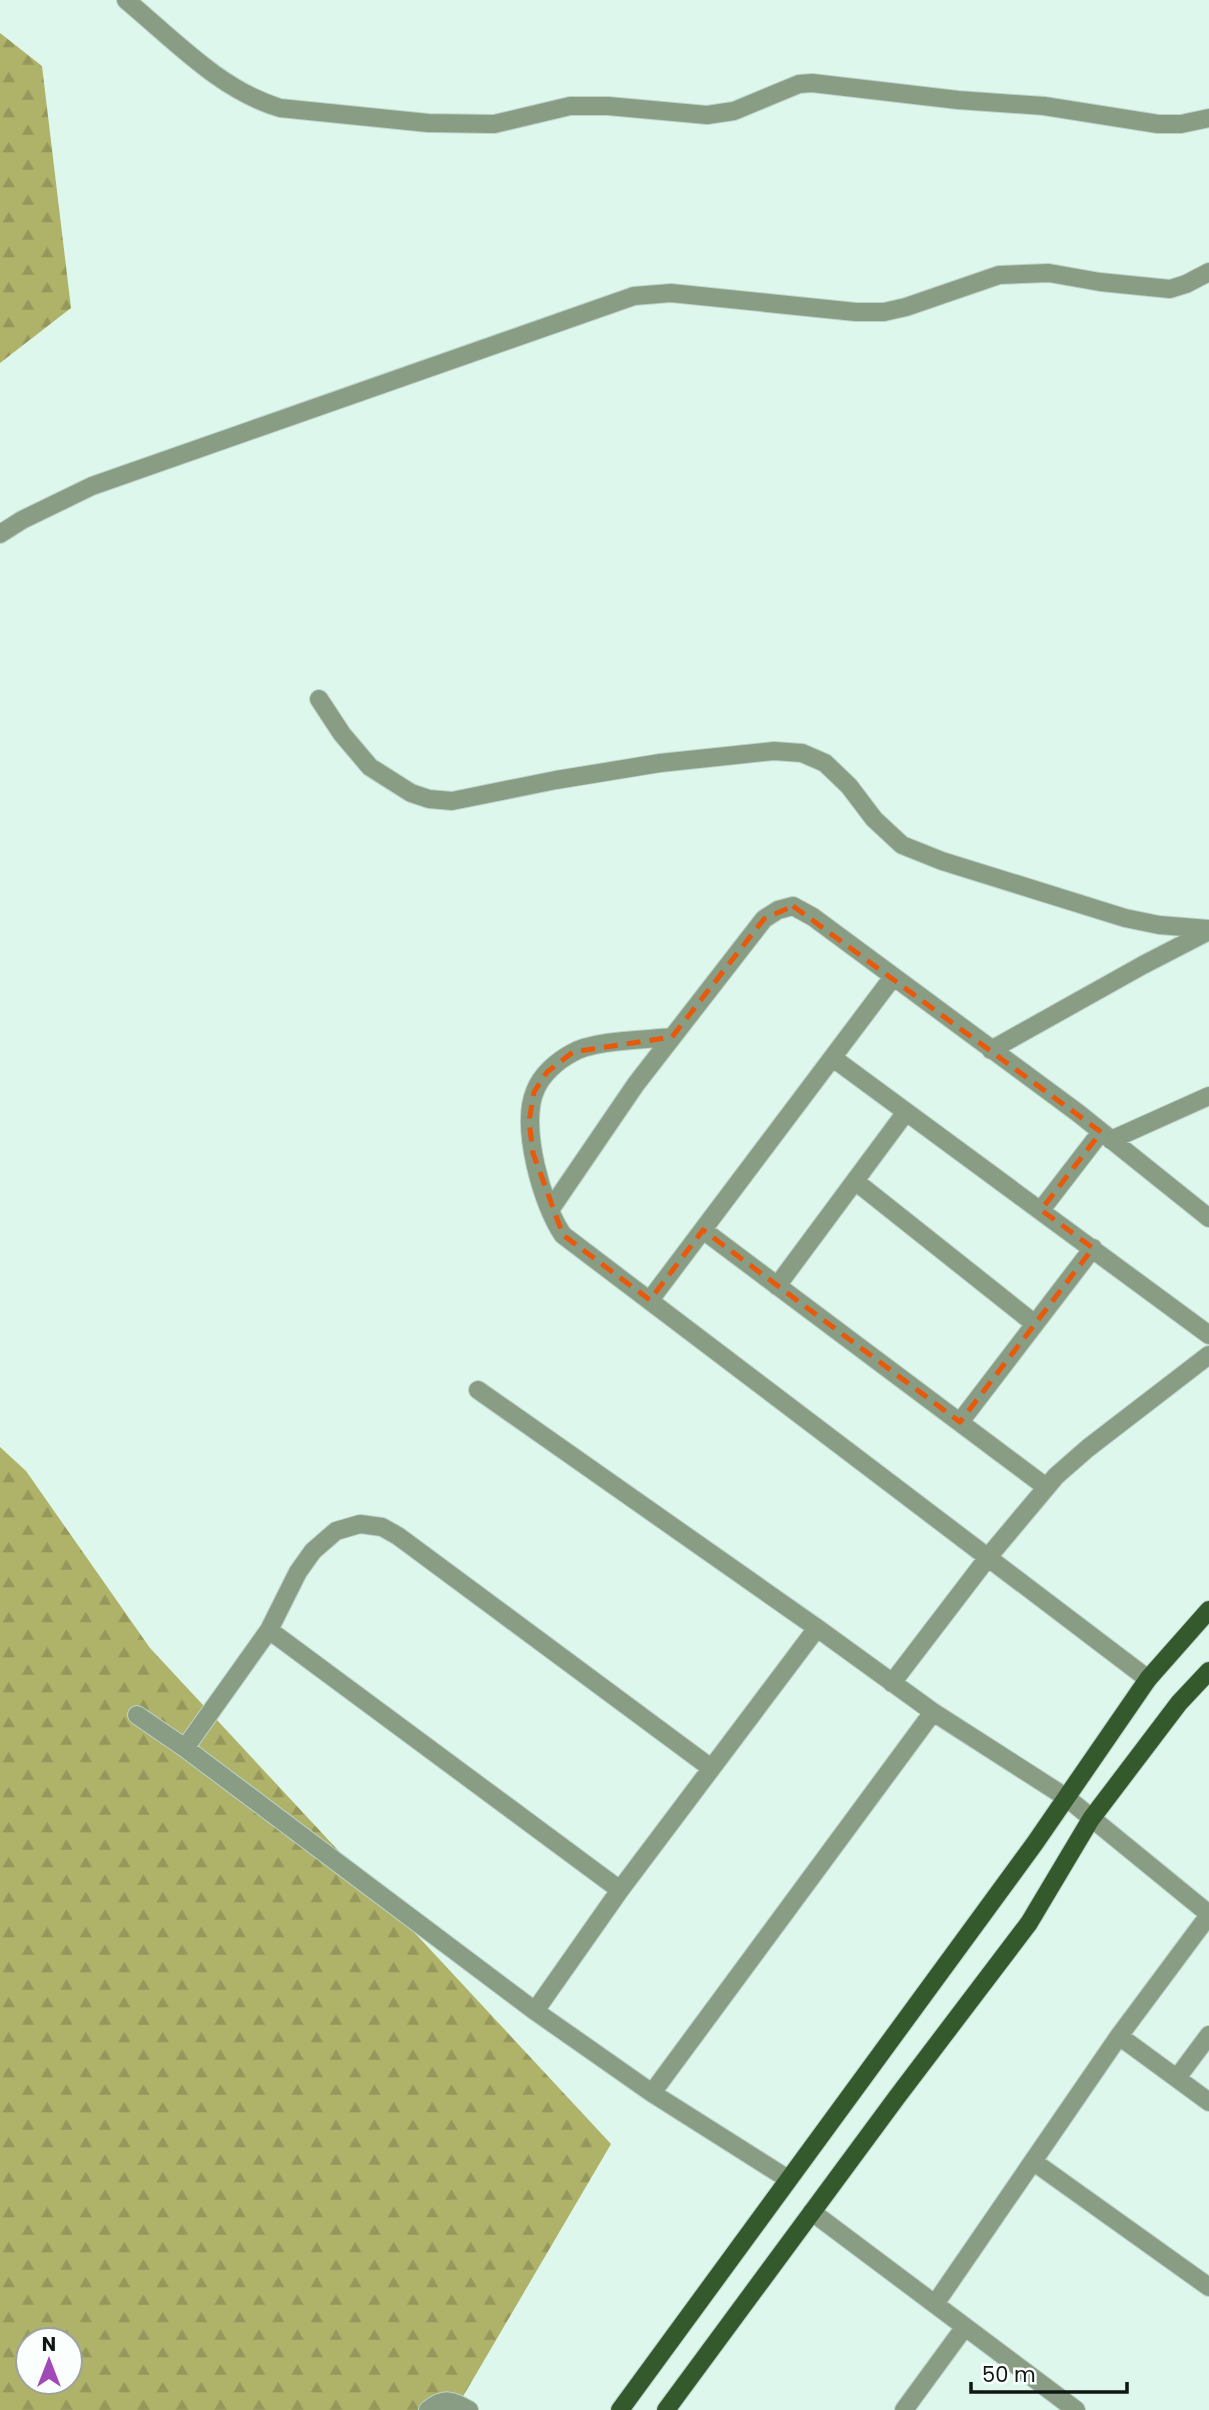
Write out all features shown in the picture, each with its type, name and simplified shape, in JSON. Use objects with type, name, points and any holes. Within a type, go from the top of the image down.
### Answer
[{"type":"main road","points":[[620,2410],[1067,1798],[1148,1679],[1209,1610]]},
{"type":"main road","points":[[666,2410],[1029,1923],[1091,1819],[1179,1703],[1209,1671]]},
{"type":"street","points":[[126,0],[211,72],[257,102],[280,108],[428,123],[494,124],[570,106],[608,106],[707,115],[734,111],[799,84],[812,83],[958,100],[1044,106],[1158,124],[1181,124],[1209,118]]},
{"type":"street","points":[[0,534],[22,520],[92,486],[635,296],[671,293],[856,312],[884,312],[999,275],[1049,273],[1100,282],[1170,289],[1209,272]]},
{"type":"street","points":[[319,699],[342,734],[370,767],[411,793],[429,799],[452,800],[660,763],[774,751],[802,753],[825,763],[849,786],[874,819],[902,845],[942,861],[1125,918],[1159,925],[1209,930]]},
{"type":"street","points":[[550,1210],[636,1084],[764,919],[786,906],[793,906],[813,917],[1106,1136],[1209,1218]]},
{"type":"street","points":[[991,1050],[1209,930]]},
{"type":"street","points":[[650,1300],[893,977]]},
{"type":"street","points":[[672,1037],[603,1044],[573,1052],[547,1072],[534,1091],[529,1121],[533,1153],[550,1210],[563,1235],[1148,1679]]},
{"type":"street","points":[[833,1058],[1209,1335]]},
{"type":"street","points":[[1041,1210],[1106,1136],[1209,1096]]},
{"type":"street","points":[[777,1286],[906,1112]]},
{"type":"street","points":[[855,1181],[1035,1324]]},
{"type":"street","points":[[703,1230],[1046,1487]]},
{"type":"street","points":[[960,1422],[1093,1248]]},
{"type":"street","points":[[892,1683],[989,1556],[1046,1487],[1088,1448],[1209,1355]]},
{"type":"street","points":[[478,1391],[933,1712],[1067,1798],[1209,1914],[1119,2036],[935,2304]]},
{"type":"street","points":[[185,1748],[269,1630],[298,1572],[313,1551],[335,1531],[360,1524],[382,1527],[398,1536],[711,1768]]},
{"type":"street","points":[[535,2011],[620,1890],[817,1629]]},
{"type":"street","points":[[269,1630],[620,1890]]},
{"type":"street","points":[[652,2093],[933,1712]]},
{"type":"street","points":[[137,1715],[185,1748],[535,2011],[652,2093],[788,2179]]},
{"type":"street","points":[[1177,2078],[1209,2035]]},
{"type":"street","points":[[1119,2036],[1209,2102]]},
{"type":"street","points":[[1034,2162],[1209,2287]]},
{"type":"street","points":[[812,2212],[1076,2410]]},
{"type":"street","points":[[904,2410],[964,2328]]},
{"type":"street","points":[[428,2410],[438,2402],[452,2401],[469,2410]]},
{"type":"highlighted area","points":[[793,906],[1101,1132],[1041,1210],[1093,1248],[960,1422],[703,1230],[650,1300],[563,1235],[533,1153],[529,1121],[534,1092],[547,1072],[573,1052],[672,1037],[764,919]]},
{"type":"green space","points":[[0,33],[42,66],[71,308],[0,363]]},
{"type":"green space","points":[[0,1447],[26,1471],[150,1648],[611,2144],[455,2410],[0,2410]]}]
